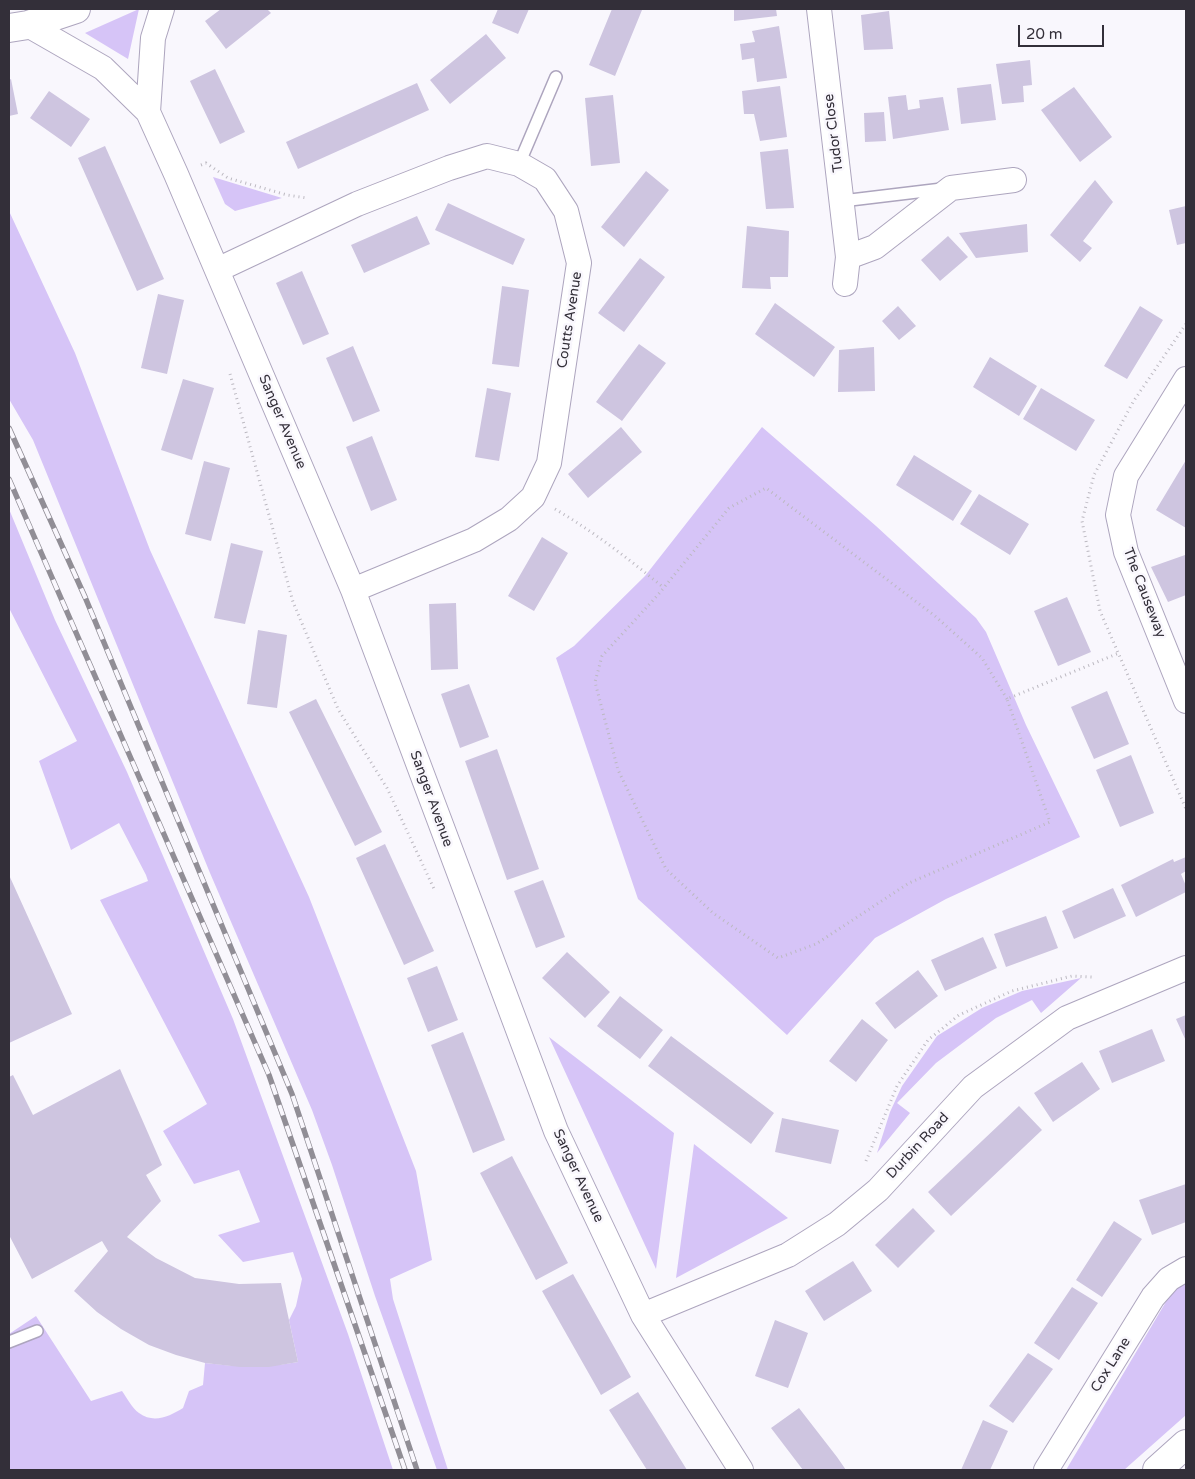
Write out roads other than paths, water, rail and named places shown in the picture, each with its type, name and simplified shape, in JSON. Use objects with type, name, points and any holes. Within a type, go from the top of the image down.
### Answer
[{"type":"street","points":[[18,27],[76,9]]},
{"type":"street","name":"Sanger Avenue","points":[[148,112],[153,38],[162,9]]},
{"type":"street","name":"Tudor Close","points":[[819,9],[848,257],[845,284]]},
{"type":"street","name":"Sanger Avenue","points":[[18,27],[103,68],[148,112],[353,590],[556,1131],[643,1315],[741,1470]]},
{"type":"street","name":"Coutts Avenue","points":[[217,270],[357,204],[449,168],[487,156],[519,164],[545,179],[566,211],[579,263],[549,463],[533,497],[509,519],[474,540],[353,590]]},
{"type":"street","points":[[848,257],[875,247],[951,188],[1014,180]]},
{"type":"street","name":"The Causeway","points":[[1186,379],[1126,476],[1118,514],[1126,552],[1186,701]]},
{"type":"street","name":"Durbin Road","points":[[643,1315],[788,1255],[837,1224],[878,1190],[973,1087],[1067,1018],[1186,968]]},
{"type":"street","name":"Cox Lane","points":[[1046,1470],[1153,1297],[1169,1279],[1186,1268]]},
{"type":"street","points":[[1157,1470],[1186,1444]]},
{"type":"lane","points":[[519,164],[556,77]]},
{"type":"lane","points":[[842,201],[951,188]]},
{"type":"lane","points":[[9,1342],[37,1331]]},
{"type":"railway","points":[[9,428],[85,597],[292,1094],[417,1470]]},
{"type":"railway","points":[[9,479],[269,1075],[405,1470]]}]
